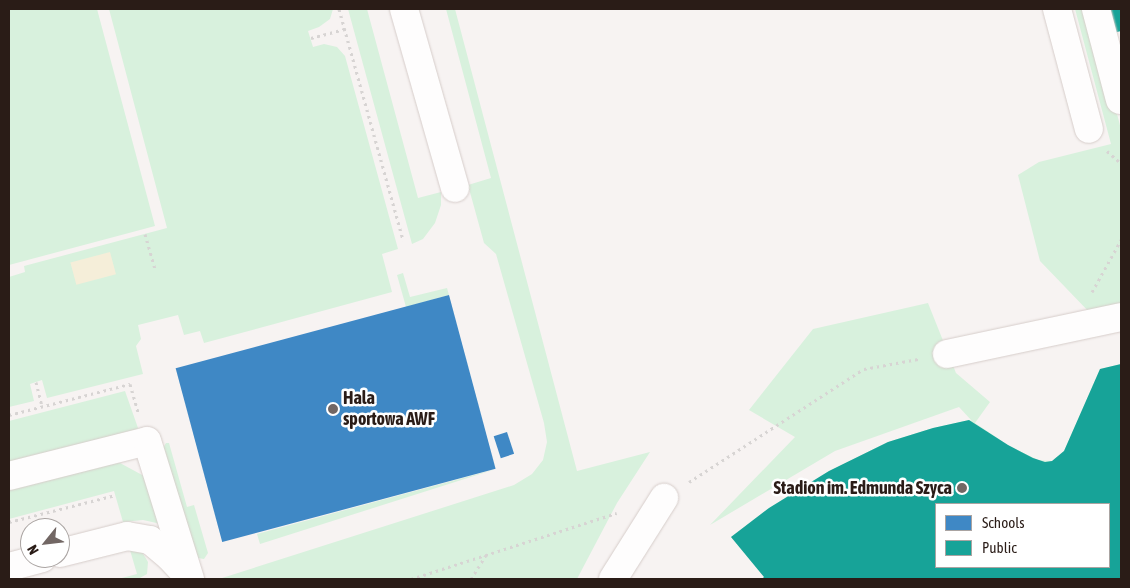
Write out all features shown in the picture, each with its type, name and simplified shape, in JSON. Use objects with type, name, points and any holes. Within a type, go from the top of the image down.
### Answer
[{"type":"lane","points":[[404,9],[455,188]]},
{"type":"lane","points":[[1057,9],[1089,129]]},
{"type":"lane","points":[[1096,9],[1120,100]]},
{"type":"lane","points":[[947,354],[1121,318]]},
{"type":"lane","points":[[9,476],[147,441],[190,579]]},
{"type":"lane","points":[[613,579],[664,498]]},
{"type":"lane","points":[[70,550],[126,536],[150,540],[170,556],[190,579]]},
{"type":"path","points":[[339,9],[402,240]]},
{"type":"path","points":[[310,38],[345,29]]},
{"type":"path","points":[[145,234],[154,269]]},
{"type":"path","points":[[1072,328],[1121,240]]},
{"type":"path","points":[[411,579],[664,498],[864,369],[947,354]]},
{"type":"path","points":[[36,382],[42,406]]},
{"type":"path","points":[[9,415],[130,384]]},
{"type":"path","points":[[9,522],[116,495]]},
{"type":"path","points":[[471,579],[486,555]]},
{"type":"green space","points":[[9,9],[97,9],[155,226],[9,265]]},
{"type":"green space","points":[[109,9],[333,9],[330,19],[319,27],[308,31],[313,47],[324,44],[337,47],[345,56],[398,249],[382,254],[392,292],[204,343],[200,331],[184,335],[178,315],[138,325],[141,339],[136,346],[143,374],[47,398],[42,380],[30,384],[34,401],[9,407],[9,277],[25,272],[24,266],[167,228]]},
{"type":"green space","points":[[348,9],[367,9],[418,198],[441,192],[441,205],[435,223],[423,239],[412,244]]},
{"type":"green space","points":[[446,9],[455,9],[577,471],[650,452],[617,503],[577,579],[219,579],[514,485],[532,474],[543,460],[547,442],[544,423],[496,254],[484,243],[468,185],[491,178]]},
{"type":"green space","points":[[1075,9],[1089,9],[1121,129],[1121,307],[1091,314],[1040,261],[1018,175],[1039,162],[1111,144]]},
{"type":"green space","points":[[403,273],[410,297],[447,288],[449,295],[406,307],[397,275]]},
{"type":"green space","name":"Stadion im. Edmunda Szyca","points":[[928,303],[956,373],[990,402],[975,423],[1008,445],[1038,460],[1052,461],[1064,451],[1100,369],[1121,364],[1121,579],[762,579],[764,577],[731,537],[769,508],[829,471],[888,442],[933,428],[969,420],[972,421],[959,407],[835,451],[710,525],[795,437],[749,410],[813,329]]},
{"type":"green space","points":[[125,391],[138,428],[135,431],[9,464],[9,421]]},
{"type":"green space","points":[[166,443],[169,443],[187,507],[194,505],[208,553],[204,559],[198,558],[160,453]]},
{"type":"green space","points":[[108,462],[120,463],[144,476],[161,524],[143,520],[123,522],[114,491],[9,519],[9,486]]},
{"type":"green space","points":[[496,469],[260,544],[257,534]]},
{"type":"green space","points":[[130,550],[142,552],[148,562],[147,574],[138,579],[118,579],[137,574]]},
{"type":"sand","points":[[110,252],[116,274],[76,285],[70,263]]},
{"type":"building: Schools","name":"Hala sportowa AWF","points":[[449,295],[496,469],[222,542],[176,368]]},
{"type":"building: Schools","points":[[507,432],[514,454],[501,458],[494,436]]},
{"type":"building: Public","points":[[1104,9],[1121,9],[1121,31],[1110,34]]},
{"type":"building: Public","name":"Stadion im. Edmunda Szyca","points":[[1121,364],[1121,579],[762,579],[764,577],[731,537],[769,508],[829,471],[888,442],[933,428],[969,420],[1008,445],[1045,462],[1052,461],[1064,451],[1100,369]]},
{"type":"place","name":"Hala sportowa AWF","points":[[333,409]]},
{"type":"place","name":"Stadion im. Edmunda Szyca","points":[[962,488]]}]
